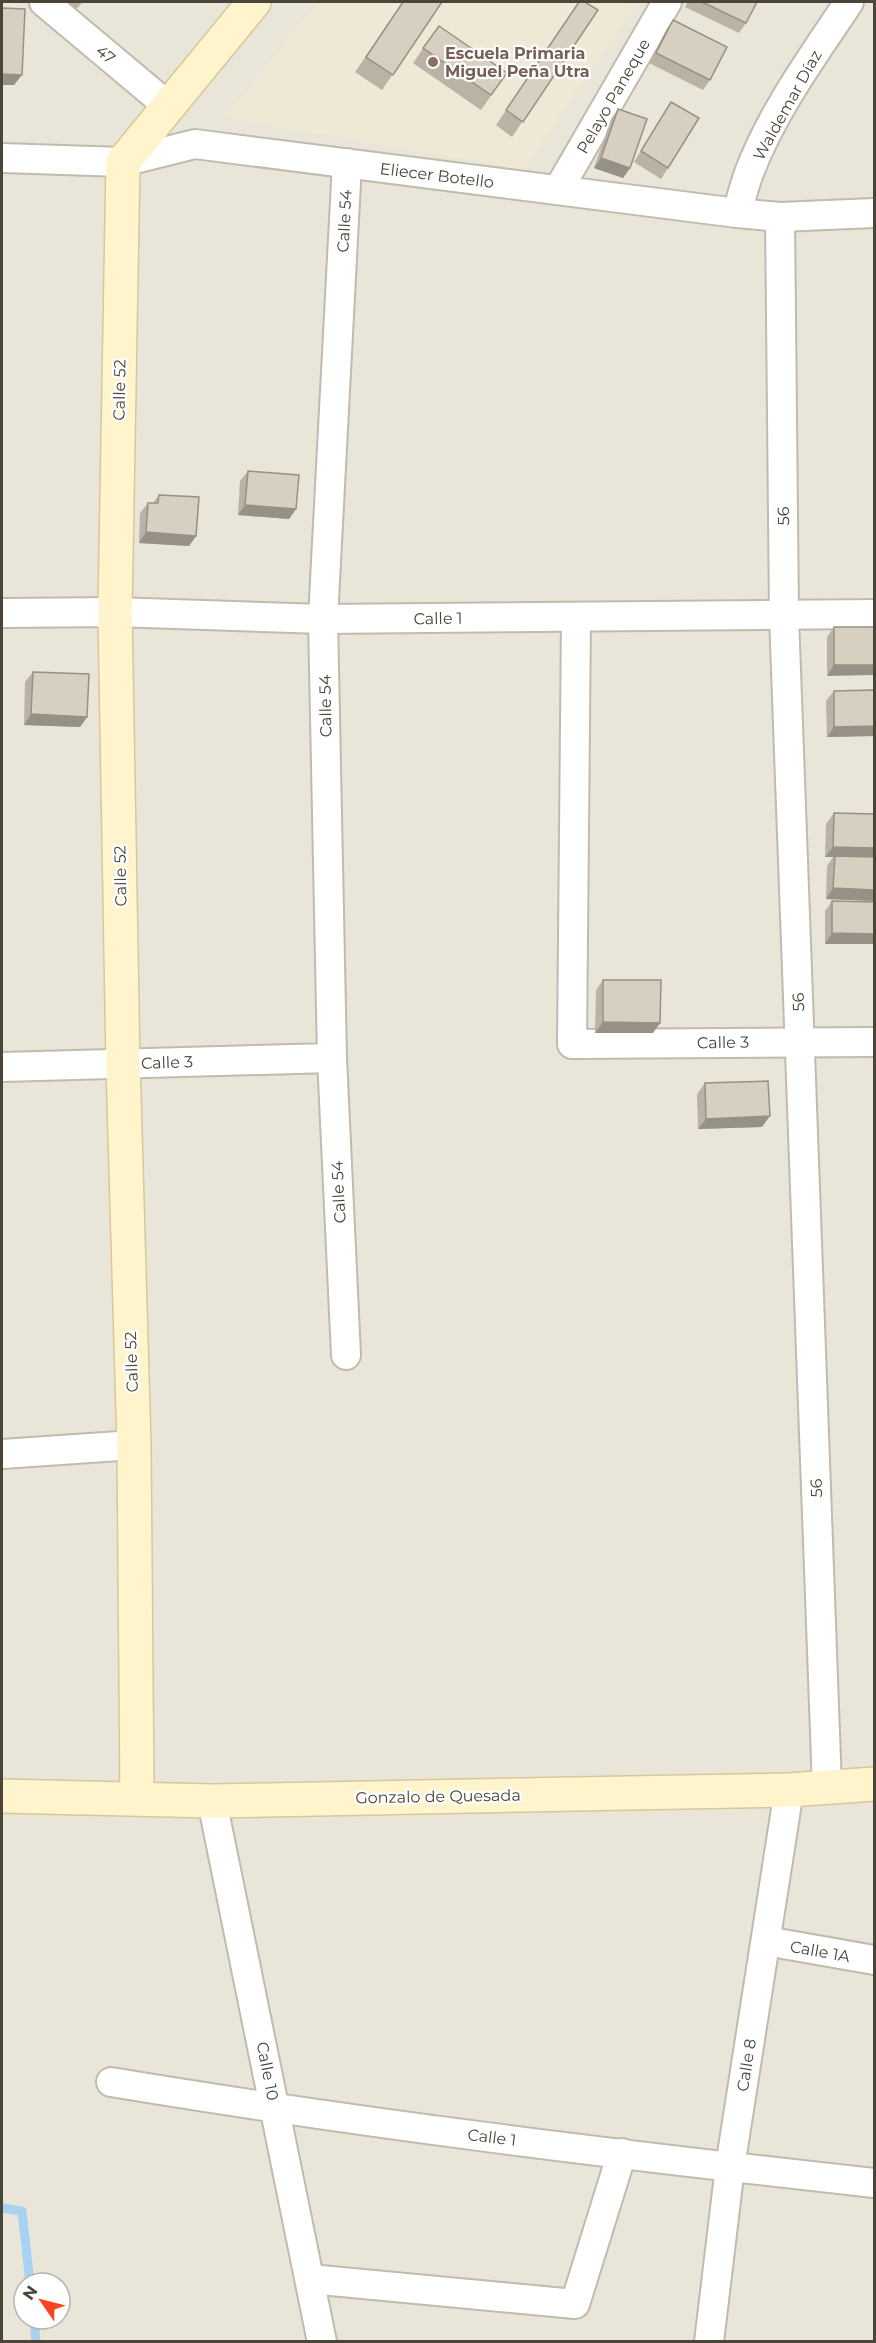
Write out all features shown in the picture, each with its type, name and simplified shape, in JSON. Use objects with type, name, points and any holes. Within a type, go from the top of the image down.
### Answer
[{"type":"street","name":"47","points":[[44,2],[168,106]]},
{"type":"street","points":[[123,162],[255,2]]},
{"type":"street","name":"Pelayo Paneque","points":[[558,190],[667,2]]},
{"type":"street","name":"Waldemar Díaz","points":[[737,213],[749,174],[765,138],[806,67],[849,2]]},
{"type":"street","name":"Eliecer Botello","points":[[2,158],[123,162],[195,144],[737,213],[780,217],[874,213]]},
{"type":"street","name":"Calle 52","points":[[123,162],[115,612],[123,1064],[134,1445],[137,1798]]},
{"type":"street","name":"Calle 54","points":[[346,1355],[332,1058],[323,619],[347,163]]},
{"type":"street","name":"56","points":[[780,217],[784,616],[826,1787]]},
{"type":"street","name":"Calle 1","points":[[2,613],[115,612],[323,619],[874,614]]},
{"type":"street","name":"Calle 3","points":[[576,617],[572,1044],[874,1042]]},
{"type":"street","name":"Calle 3","points":[[2,1067],[332,1058]]},
{"type":"street","points":[[2,1454],[134,1445]]},
{"type":"street","name":"Gonzalo de Quesada","points":[[2,1796],[212,1801],[789,1790],[874,1784]]},
{"type":"street","name":"Calle 8","points":[[709,2342],[730,2167],[789,1790]]},
{"type":"street","name":"Calle 10","points":[[212,1801],[322,2342]]},
{"type":"street","name":"Calle 1A","points":[[766,1941],[874,1960]]},
{"type":"street","name":"Calle 1","points":[[111,2082],[275,2110],[874,2183]]},
{"type":"street","points":[[310,2279],[575,2304],[622,2153]]},
{"type":"shaded area","points":[[2,2],[874,2],[874,2341],[2,2342]]},
{"type":"shaded area","name":"Escuela Primaria Miguel Peña Utra","points":[[318,2],[627,2],[633,7],[524,170],[225,117]]},
{"type":"building","points":[[403,2],[442,2],[393,75],[366,57]]},
{"type":"building","points":[[579,2],[585,2],[598,10],[523,122],[506,110]]},
{"type":"building","points":[[702,2],[757,2],[746,23]]},
{"type":"building","points":[[2,8],[25,9],[22,75],[2,74]]},
{"type":"building","points":[[673,20],[727,47],[710,80],[656,53]]},
{"type":"building","points":[[439,26],[507,73],[491,95],[423,48]]},
{"type":"building","points":[[671,102],[699,118],[668,168],[641,151]]},
{"type":"building","points":[[618,109],[647,119],[630,168],[601,158]]},
{"type":"building","points":[[248,471],[299,475],[296,509],[245,505]]},
{"type":"building","points":[[159,495],[199,497],[196,536],[146,532],[148,503],[158,503]]},
{"type":"building","points":[[834,627],[874,627],[874,665],[834,665]]},
{"type":"building","points":[[33,672],[89,674],[87,717],[31,714]]},
{"type":"building","points":[[874,690],[874,726],[834,727],[834,691]]},
{"type":"building","points":[[834,813],[874,814],[874,848],[833,847]]},
{"type":"building","points":[[835,856],[874,857],[874,890],[833,888]]},
{"type":"building","points":[[832,901],[874,902],[874,934],[832,933]]},
{"type":"building","points":[[603,980],[661,980],[660,1023],[603,1022]]},
{"type":"building","points":[[768,1081],[770,1116],[706,1119],[705,1083]]},
{"type":"waterway","points":[[2,2208],[22,2211],[29,2271]]},
{"type":"waterway","points":[[35,2331],[36,2342]]},
{"type":"place","name":"Escuela Primaria Miguel Peña Utra","points":[[433,62]]}]
